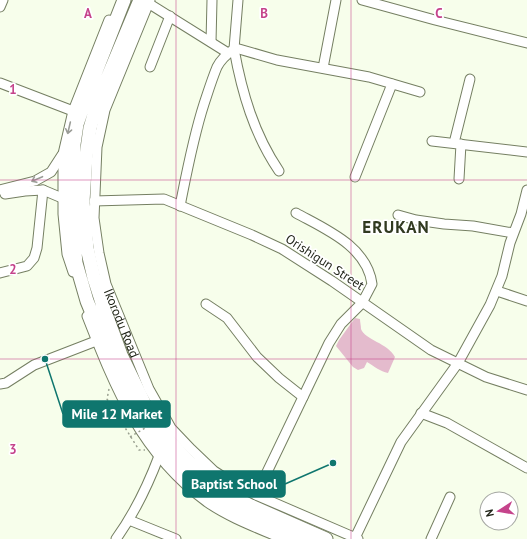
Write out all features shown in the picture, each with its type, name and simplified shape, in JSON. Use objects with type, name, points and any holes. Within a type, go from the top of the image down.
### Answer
[{"type":"highway","name":"Ikorodu Road","points":[[124,0],[77,124],[74,144],[71,210],[76,263],[87,301],[107,349],[138,414],[167,455],[182,472],[219,502],[246,516],[302,539]]},
{"type":"highway","name":"Ikorodu Road","points":[[146,1],[99,98],[90,128],[86,156],[83,201],[87,248],[94,278],[103,306],[121,355],[152,417],[188,461],[225,493],[326,539]]},
{"type":"street","points":[[0,7],[4,0]]},
{"type":"street","points":[[117,0],[73,111],[63,154],[62,198],[68,254],[82,305],[104,362],[124,403],[144,436],[159,456],[186,484],[208,502],[250,525],[283,539]]},
{"type":"street","points":[[210,42],[212,0]]},
{"type":"street","points":[[238,0],[231,51],[252,119],[270,157],[279,171]]},
{"type":"street","points":[[323,68],[336,0]]},
{"type":"street","points":[[362,0],[527,43]]},
{"type":"street","points":[[231,51],[210,42],[146,1],[103,106],[95,135],[90,186],[92,234],[96,267],[106,299],[126,349],[147,394],[166,426],[188,452],[207,471],[246,496],[343,539]]},
{"type":"street","name":"Ikorodu Road","points":[[146,1],[106,110],[97,147],[94,218],[99,253],[106,284],[149,389],[171,428],[191,449],[214,471],[236,485],[356,538]]},
{"type":"street","points":[[150,67],[170,16]]},
{"type":"street","points":[[180,206],[200,115],[218,66],[231,51],[239,49],[277,60],[362,76],[420,92]]},
{"type":"street","points":[[459,179],[458,144],[470,79]]},
{"type":"street","points":[[0,83],[73,111]]},
{"type":"street","points":[[355,177],[392,84]]},
{"type":"street","points":[[432,141],[527,152]]},
{"type":"street","points":[[0,190],[35,181],[51,172],[63,154]]},
{"type":"street","points":[[0,196],[25,191],[43,190],[62,198]]},
{"type":"street","points":[[0,273],[26,266],[34,258],[37,248],[43,190]]},
{"type":"street","points":[[356,538],[401,442],[458,363],[497,291],[513,233],[524,215],[527,190]]},
{"type":"street","name":"Orishigun Street","points":[[94,201],[164,199],[272,244],[332,281],[431,350],[486,377],[527,390]]},
{"type":"street","points":[[256,495],[334,334],[345,319],[362,303],[372,284],[368,270],[354,249],[335,235],[296,213]]},
{"type":"street","points":[[398,215],[416,220],[473,226],[513,233]]},
{"type":"street","points":[[497,291],[527,301]]},
{"type":"street","points":[[206,304],[228,318],[257,357],[303,397]]},
{"type":"street","points":[[0,384],[6,383],[34,365],[96,342]]},
{"type":"street","points":[[421,413],[446,423],[527,468]]},
{"type":"street","points":[[116,539],[129,520],[152,474],[159,456]]},
{"type":"street","points":[[431,539],[450,497]]},
{"type":"street","points":[[129,520],[176,539]]},
{"type":"path","points":[[107,399],[139,450]]},
{"type":"path","points":[[130,437],[170,414]]},
{"type":"shaded area","points":[[355,318],[360,319],[363,333],[387,348],[395,357],[388,373],[367,362],[364,368],[358,370],[353,367],[336,346]]},
{"type":"place","name":"Mile 12 Market","points":[[45,359]]},
{"type":"place","name":"Baptist School","points":[[333,463]]},
{"type":"district","name":"ERUKAN","points":[[396,227]]}]
